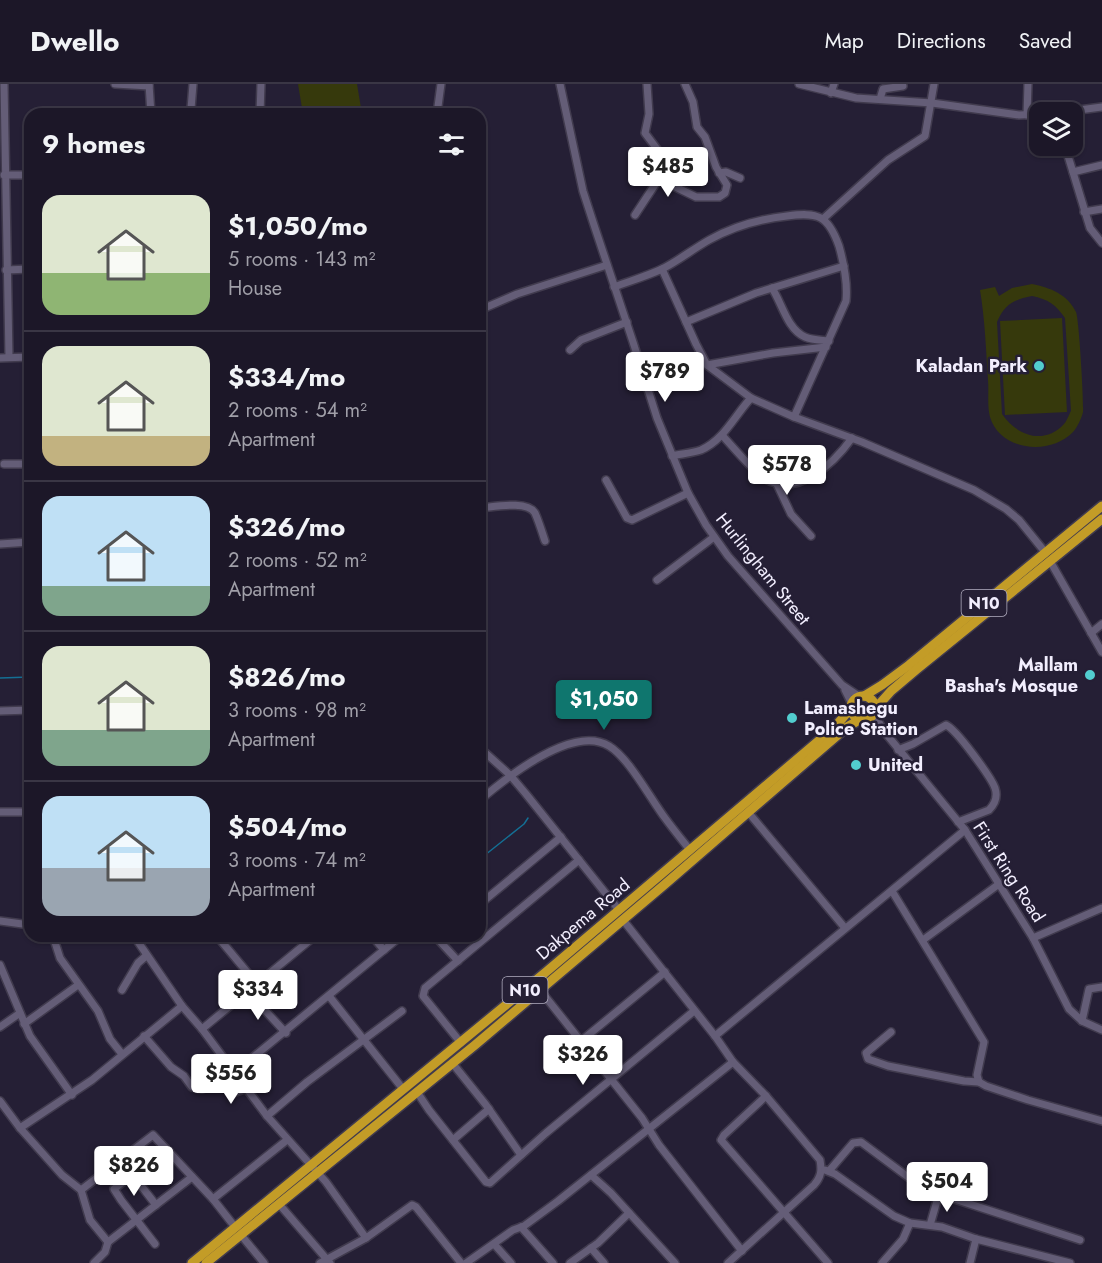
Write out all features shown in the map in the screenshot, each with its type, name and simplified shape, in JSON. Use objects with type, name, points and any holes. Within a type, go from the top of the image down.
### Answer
[{"type":"highway","name":"N10","points":[[862,719],[874,711],[903,681],[1048,557],[1102,506]]},
{"type":"highway","name":"N10","points":[[852,706],[909,665],[1048,557],[1102,519]]},
{"type":"highway","points":[[862,697],[873,702],[874,711]]},
{"type":"highway","points":[[852,706],[854,715],[862,719]]},
{"type":"highway","name":"Dakpema Road","points":[[206,1263],[238,1231],[453,1064],[540,990],[690,850],[835,727],[852,706]]},
{"type":"highway","name":"Dakpema Road","points":[[192,1263],[279,1204],[403,1089],[748,812],[847,727],[862,719]]},
{"type":"street","points":[[115,84],[149,85],[151,108]]},
{"type":"street","points":[[191,108],[193,84]]},
{"type":"street","points":[[260,108],[261,84]]},
{"type":"street","points":[[438,108],[441,84]]},
{"type":"street","name":"Hurlingham Street","points":[[560,84],[583,191],[650,398],[688,493],[714,537],[842,685],[852,706]]},
{"type":"street","points":[[635,215],[662,169],[657,149],[645,133],[649,114],[647,84]]},
{"type":"street","points":[[658,179],[696,197],[719,197],[725,193],[727,184],[719,172],[705,137],[697,127],[693,102],[685,84]]},
{"type":"street","points":[[799,84],[856,98],[932,103],[1027,115],[1028,84]]},
{"type":"street","points":[[831,93],[834,84]]},
{"type":"street","points":[[824,218],[888,160],[923,139],[927,132],[934,84]]},
{"type":"street","points":[[3,85],[4,274],[9,357]]},
{"type":"street","points":[[880,99],[883,89],[903,86]]},
{"type":"street","points":[[1083,110],[1102,107]]},
{"type":"street","points":[[1068,156],[1090,228],[1102,243]]},
{"type":"street","points":[[1073,172],[1102,165]]},
{"type":"street","points":[[719,172],[726,172],[740,178]]},
{"type":"street","points":[[4,175],[24,175]]},
{"type":"street","points":[[1084,212],[1102,209]]},
{"type":"street","points":[[614,287],[662,269],[738,226],[764,219],[801,214],[824,218],[836,238],[844,266],[847,284],[846,301],[794,417]]},
{"type":"street","points":[[486,307],[517,294],[607,265]]},
{"type":"street","points":[[686,321],[772,288],[844,266]]},
{"type":"street","points":[[662,269],[707,365],[751,398],[974,490],[1006,509],[1019,520],[1048,557],[1102,652]]},
{"type":"street","points":[[4,274],[24,270]]},
{"type":"street","points":[[772,288],[788,320],[798,331],[806,337],[827,344]]},
{"type":"street","points":[[570,350],[581,340],[627,322]]},
{"type":"street","points":[[707,365],[827,344]]},
{"type":"street","points":[[0,358],[24,357]]},
{"type":"street","points":[[672,456],[700,450],[722,435],[738,411],[751,398]]},
{"type":"street","points":[[722,435],[765,479],[793,484],[804,481],[840,456],[852,438]]},
{"type":"street","points":[[4,464],[24,464]]},
{"type":"street","points":[[606,480],[627,518],[632,520],[688,493]]},
{"type":"street","points":[[776,482],[791,513],[811,536]]},
{"type":"street","points":[[486,508],[519,505],[531,508],[545,541]]},
{"type":"street","points":[[657,580],[714,537]]},
{"type":"street","points":[[0,544],[24,542]]},
{"type":"street","points":[[1091,633],[1102,624]]},
{"type":"street","name":"Hurlingham Street","points":[[842,685],[862,697]]},
{"type":"street","points":[[0,711],[24,710]]},
{"type":"street","name":"First Ring Road","points":[[874,711],[883,730],[898,750],[965,830],[1033,938],[1069,1009],[1082,1022]]},
{"type":"street","name":"First Ring Road","points":[[862,719],[883,730]]},
{"type":"street","points":[[898,750],[914,744],[946,725],[950,726],[962,740],[995,788],[996,798],[989,810],[958,822]]},
{"type":"street","points":[[486,795],[510,775],[562,746],[577,742],[604,743],[614,749],[632,770],[690,850]]},
{"type":"street","points":[[486,753],[510,775],[561,837],[733,1062],[766,1096],[815,1153],[826,1170],[894,1216],[910,1223],[930,1225],[1070,1263]]},
{"type":"street","points":[[0,812],[24,812]]},
{"type":"street","points":[[748,812],[845,928]]},
{"type":"street","points":[[715,1036],[965,830]]},
{"type":"street","points":[[486,899],[561,837]]},
{"type":"street","points":[[486,938],[579,860]]},
{"type":"street","points":[[923,940],[999,884]]},
{"type":"street","points":[[892,891],[984,1042],[977,1075],[979,1082]]},
{"type":"street","points":[[1033,938],[1102,909]]},
{"type":"street","points":[[0,921],[24,924]]},
{"type":"street","points":[[55,942],[60,958],[98,1011],[110,1039],[122,1054]]},
{"type":"street","points":[[138,942],[182,1006],[267,1116],[338,1197],[366,1238]]},
{"type":"street","points":[[223,942],[257,984]]},
{"type":"street","points":[[202,1029],[308,942]]},
{"type":"street","points":[[377,942],[384,950]]},
{"type":"street","points":[[235,1072],[286,1033],[394,942]]},
{"type":"street","points":[[442,942],[458,961]]},
{"type":"street","points":[[461,1043],[422,992],[481,942]]},
{"type":"street","points":[[122,990],[138,963],[146,956]]},
{"type":"street","points":[[0,965],[9,982],[24,1024],[72,1095]]},
{"type":"street","points":[[581,1041],[665,972]]},
{"type":"street","points":[[24,1024],[78,985]]},
{"type":"street","points":[[1102,987],[1089,989],[1082,1022],[1102,1030]]},
{"type":"street","points":[[540,990],[612,1079],[642,1118],[648,1130],[742,1251]]},
{"type":"street","points":[[248,992],[286,1033]]},
{"type":"street","points":[[329,996],[403,1089]]},
{"type":"street","points":[[21,1128],[92,1080],[182,1006]]},
{"type":"street","points":[[267,1116],[307,1082],[402,1011]]},
{"type":"street","points":[[417,1092],[489,1183],[694,1011]]},
{"type":"street","points":[[0,1027],[20,1013]]},
{"type":"street","points":[[891,1032],[866,1053],[868,1059],[888,1066],[979,1082],[1028,1100],[1102,1121]]},
{"type":"street","points":[[144,1036],[192,1087],[202,1089],[219,1083],[225,1085],[233,1093],[247,1088]]},
{"type":"street","points":[[466,1263],[513,1230],[521,1227],[591,1175],[733,1062]]},
{"type":"street","points":[[453,1064],[489,1109],[521,1155]]},
{"type":"street","points":[[766,1096],[721,1140],[828,1263]]},
{"type":"street","points":[[0,1101],[62,1175],[81,1190],[90,1220],[108,1242]]},
{"type":"street","points":[[453,1140],[489,1109]]},
{"type":"street","points":[[81,1190],[153,1135],[213,1199],[264,1263]]},
{"type":"street","points":[[213,1199],[287,1140]]},
{"type":"street","points":[[728,1263],[784,1214],[854,1143],[861,1142],[908,1177],[939,1194],[1080,1240]]},
{"type":"street","points":[[136,1149],[149,1162]]},
{"type":"street","points":[[155,1244],[114,1189],[149,1162],[169,1151]]},
{"type":"street","points":[[132,1174],[156,1205]]},
{"type":"street","points":[[591,1175],[675,1263]]},
{"type":"street","points":[[94,1263],[105,1252],[108,1242],[192,1177]]},
{"type":"street","points":[[930,1225],[939,1194]]},
{"type":"street","points":[[279,1204],[326,1262],[366,1238],[410,1206],[414,1206],[460,1263]]},
{"type":"street","points":[[570,1263],[591,1248],[629,1213]]},
{"type":"street","points":[[882,1263],[903,1239],[910,1223]]},
{"type":"street","points":[[521,1227],[553,1263]]},
{"type":"street","points":[[970,1263],[976,1239]]},
{"type":"street","points":[[494,1244],[511,1263]]},
{"type":"street","points":[[591,1248],[604,1263]]},
{"type":"green space","points":[[298,84],[357,84],[361,108],[302,108]]},
{"type":"green space","points":[[1032,284],[1052,290],[1063,296],[1076,312],[1083,412],[1073,432],[1052,445],[1039,447],[1015,443],[995,428],[990,417],[980,290],[995,287],[999,296],[1012,288]],"holes":[[[1032,296],[1051,303],[1065,318],[1071,411],[1065,423],[1056,431],[1039,436],[1015,428],[1002,414],[997,322],[1010,304]]]},
{"type":"green space","points":[[1062,318],[1067,412],[1005,415],[1000,321]]},
{"type":"waterway","points":[[0,678],[24,677]]},
{"type":"waterway","points":[[486,854],[524,824],[528,818]]},
{"type":"place","name":"Kaladan Park","points":[[1039,366]]},
{"type":"place","name":"Mallam Basha's Mosque","points":[[1090,675]]},
{"type":"place","name":"Lamashegu Police Station","points":[[792,718]]},
{"type":"place","name":"United","points":[[856,765]]}]
